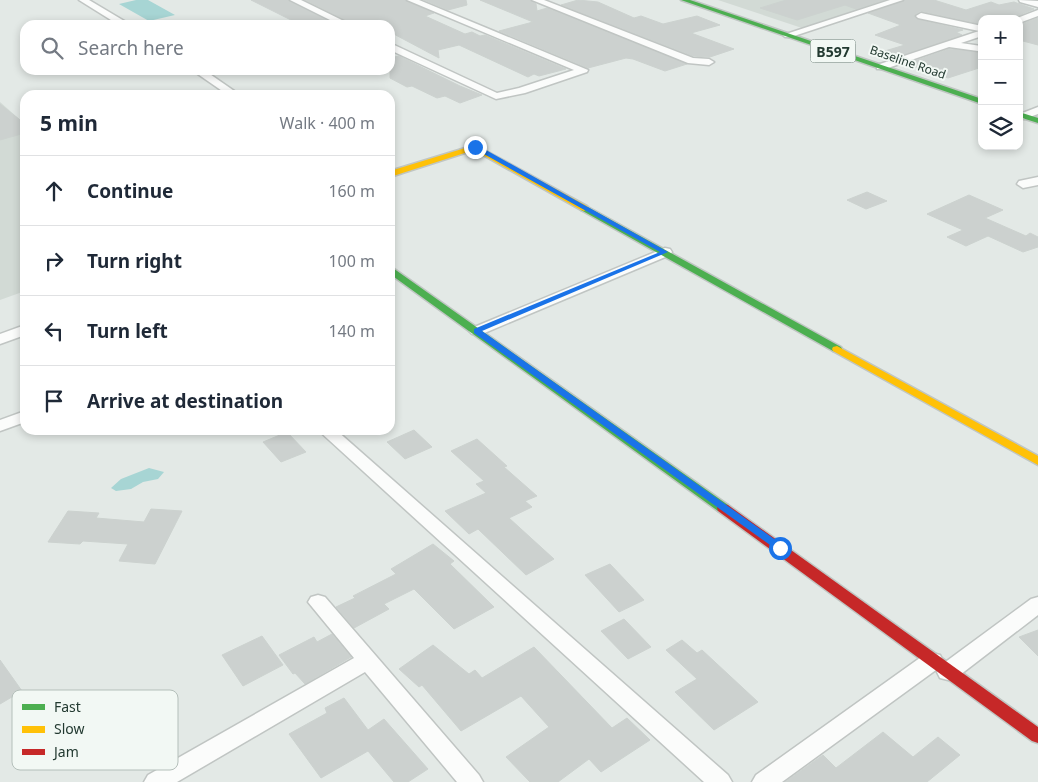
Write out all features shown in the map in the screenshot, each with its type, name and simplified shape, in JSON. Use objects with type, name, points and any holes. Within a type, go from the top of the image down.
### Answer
[{"type":"street","points":[[82,0],[117,20]]},
{"type":"street","points":[[294,0],[336,20]]},
{"type":"street","points":[[395,48],[496,96],[521,91],[583,70],[411,0]]},
{"type":"street","points":[[536,0],[692,61],[709,62]]},
{"type":"street","name":"Baseline Road","points":[[684,0],[978,101]]},
{"type":"street","points":[[788,36],[899,0]]},
{"type":"street","points":[[1023,0],[1038,4]]},
{"type":"street","points":[[1023,19],[1038,13]]},
{"type":"street","points":[[921,16],[978,30]]},
{"type":"street","points":[[881,67],[948,45],[978,33]]},
{"type":"street","points":[[948,45],[978,48]]},
{"type":"street","points":[[205,75],[227,90]]},
{"type":"street","points":[[1023,115],[1038,110]]},
{"type":"street","points":[[1023,115],[1038,121]]},
{"type":"street","points":[[395,172],[475,147],[1038,461]]},
{"type":"street","points":[[1023,184],[1038,181]]},
{"type":"street","points":[[477,331],[665,252]]},
{"type":"street","points":[[395,273],[780,548],[940,667],[1038,736]]},
{"type":"street","points":[[0,339],[20,332]]},
{"type":"street","points":[[0,426],[20,418]]},
{"type":"street","points":[[332,435],[720,782]]},
{"type":"street","points":[[318,602],[470,782]]},
{"type":"street","points":[[764,782],[1038,604]]},
{"type":"street","points":[[178,769],[367,661]]},
{"type":"street","points":[[156,782],[177,770]]},
{"type":"shaded area","points":[[718,0],[889,0],[802,28]]},
{"type":"shaded area","points":[[0,102],[20,120],[20,293],[0,300]]},
{"type":"water","points":[[136,0],[148,0],[175,15],[147,20],[119,4]]},
{"type":"water","points":[[149,468],[164,472],[158,479],[143,482],[131,489],[116,491],[111,488],[121,479]]},
{"type":"building","points":[[251,0],[288,0],[326,20],[291,20]]},
{"type":"building","points":[[305,0],[405,0],[434,13],[425,16],[465,34],[472,32],[480,36],[485,35],[566,69],[539,76],[534,74],[528,77],[459,45],[438,50],[439,58],[395,35],[395,20],[344,20]]},
{"type":"building","points":[[424,0],[466,0],[467,5],[448,10]]},
{"type":"building","points":[[480,0],[530,0],[536,4],[537,11],[547,8],[687,64],[665,71],[626,58],[588,68],[499,31],[533,22]]},
{"type":"building","points":[[578,0],[598,2],[634,18],[641,16],[663,24],[697,16],[720,25],[691,33],[734,49],[710,57],[693,56],[561,5]]},
{"type":"building","points":[[786,0],[884,0],[856,9],[845,5],[797,20],[760,8]]},
{"type":"building","points":[[905,0],[934,0],[966,10],[991,2],[999,5],[1014,2],[1034,9],[1021,15],[978,15],[978,24],[920,11],[914,16],[917,19],[963,30],[956,32],[962,35],[892,58],[878,53],[905,45],[875,35],[901,25],[868,13]]},
{"type":"building","points":[[1038,18],[1038,45],[1023,41],[1023,24]]},
{"type":"building","points":[[949,49],[978,52],[978,68],[948,78],[906,64]]},
{"type":"building","points":[[399,56],[482,95],[460,103],[445,96],[437,98],[412,86],[407,87],[390,78],[390,75],[395,75],[395,57]]},
{"type":"building","points":[[0,104],[20,120],[20,134],[0,140]]},
{"type":"building","points":[[867,192],[887,201],[866,209],[847,200]]},
{"type":"building","points":[[969,195],[1003,210],[985,218],[1026,236],[1030,233],[1038,237],[1038,247],[1023,252],[988,236],[966,246],[947,237],[963,230],[927,214]]},
{"type":"building","points":[[414,430],[432,447],[405,459],[387,442]]},
{"type":"building","points":[[280,435],[290,435],[306,452],[281,462],[263,442]]},
{"type":"building","points":[[477,439],[507,466],[504,467],[537,496],[525,501],[532,507],[509,518],[554,559],[526,575],[478,529],[469,534],[445,511],[486,493],[476,484],[484,481],[451,451]]},
{"type":"building","points":[[151,509],[182,511],[155,564],[119,561],[128,544],[83,541],[80,544],[48,542],[68,511],[99,513],[96,518],[144,522]]},
{"type":"building","points":[[433,544],[454,561],[450,564],[494,607],[454,629],[414,589],[384,604],[389,609],[354,628],[336,607],[396,574],[391,569]]},
{"type":"building","points":[[610,564],[644,600],[619,612],[585,575]]},
{"type":"building","points":[[624,619],[651,647],[628,659],[601,631]]},
{"type":"building","points":[[1038,630],[1038,656],[1019,637]]},
{"type":"building","points":[[332,634],[351,657],[305,684],[295,673],[293,674],[279,655],[314,637],[317,642]]},
{"type":"building","points":[[262,636],[283,665],[243,686],[222,655]]},
{"type":"building","points":[[682,640],[697,653],[702,650],[758,702],[714,730],[675,692],[697,679],[666,650]]},
{"type":"building","points":[[433,645],[469,674],[475,670],[482,678],[534,647],[612,728],[627,718],[650,740],[601,772],[589,759],[558,782],[530,782],[506,757],[549,727],[521,696],[461,731],[422,685],[419,687],[399,669]]},
{"type":"building","points":[[0,660],[21,690],[12,690],[12,697],[0,704]]},
{"type":"building","points":[[344,698],[368,730],[384,719],[428,769],[408,782],[394,782],[368,751],[321,778],[289,734],[327,713],[325,708]]},
{"type":"building","points":[[883,732],[913,757],[938,737],[960,755],[927,782],[785,782],[823,755],[836,768]]},
{"type":"traffic: fast","points":[[684,0],[978,101]]},
{"type":"traffic: fast","points":[[1023,115],[1038,121]]},
{"type":"traffic: fast","points":[[584,208],[837,349]]},
{"type":"traffic: fast","points":[[395,273],[723,508]]},
{"type":"traffic: slow","points":[[395,172],[475,147],[584,208]]},
{"type":"traffic: slow","points":[[837,349],[1038,461]]},
{"type":"traffic: jam","points":[[723,508],[1038,736]]},
{"type":"route","points":[[475,147],[665,252],[477,331],[780,548]]}]
